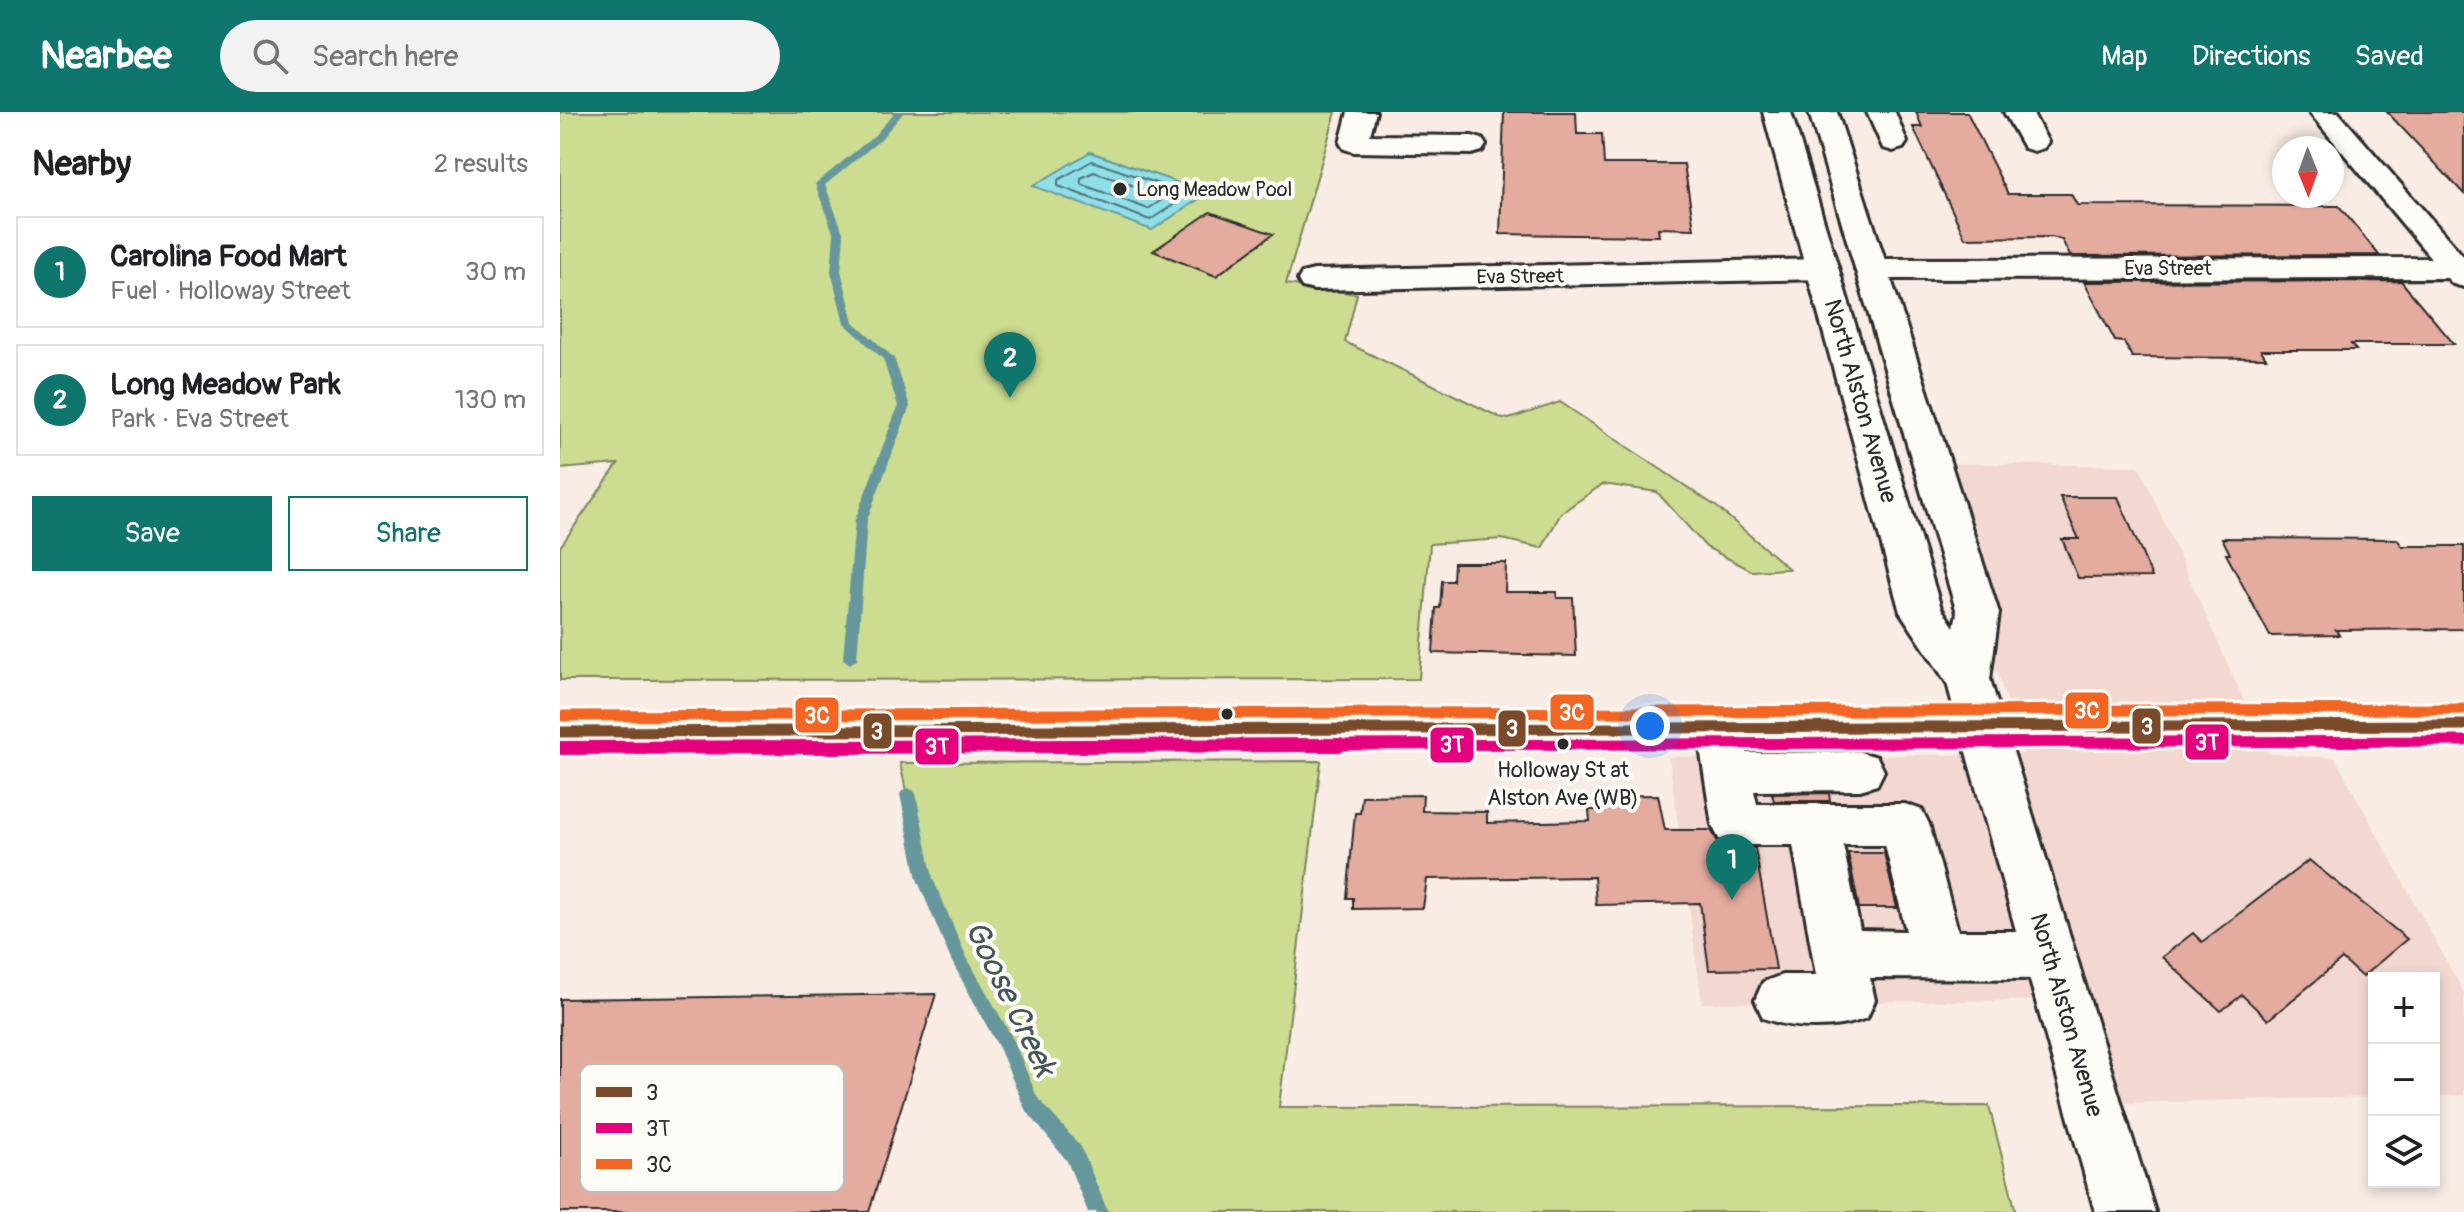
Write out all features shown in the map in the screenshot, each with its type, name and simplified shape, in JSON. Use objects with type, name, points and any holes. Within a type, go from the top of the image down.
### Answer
[{"type":"main road","points":[[1362,112],[1354,143],[1472,145]]},
{"type":"main road","name":"North Alston Avenue","points":[[1777,112],[1921,612],[1968,679],[2125,1212]]},
{"type":"main road","name":"North Alston Avenue","points":[[1823,112],[1978,613],[1968,679]]},
{"type":"main road","points":[[1881,112],[1893,142]]},
{"type":"main road","points":[[2018,112],[2034,142]]},
{"type":"main road","points":[[2323,112],[2462,271]]},
{"type":"main road","name":"Eva Street","points":[[1314,280],[1822,269]]},
{"type":"main road","name":"Eva Street","points":[[1871,269],[2462,271]]},
{"type":"main road","points":[[560,732],[1855,750],[1982,727],[2464,725]]},
{"type":"main road","points":[[1724,750],[1736,825],[1905,824],[1938,955]]},
{"type":"main road","points":[[1855,750],[1872,824]]},
{"type":"main road","points":[[1782,1000],[1848,1000],[1814,824]]},
{"type":"main road","points":[[1839,954],[2050,955]]},
{"type":"shaded area","points":[[1929,463],[2139,466],[2268,754],[2335,758],[2464,993],[2464,1095],[2440,1096],[2440,972],[2368,972],[2368,1097],[2121,1103],[2086,1000],[1702,1003],[1669,757],[2024,754]]},
{"type":"green space","points":[[560,112],[1336,112],[1286,284],[1357,294],[1345,342],[1499,417],[1509,419],[1560,402],[1717,507],[1789,569],[1752,571],[1706,547],[1657,492],[1603,484],[1561,513],[1542,548],[1502,539],[1430,544],[1419,679],[560,680],[560,547],[618,464],[560,469]]},
{"type":"green space","points":[[1321,761],[1279,1107],[1989,1106],[2016,1212],[1098,1212],[1074,1154],[1022,1093],[1007,1045],[959,960],[925,879],[900,763]]},
{"type":"water","name":"Long Meadow Pool","points":[[1090,152],[1208,193],[1152,230],[1033,186]]},
{"type":"building","points":[[1504,112],[1576,112],[1577,134],[1602,134],[1604,164],[1684,164],[1694,229],[1658,228],[1659,236],[1500,234]]},
{"type":"building","points":[[1916,112],[1967,112],[2008,194],[2071,194],[2077,205],[2341,208],[2379,255],[2070,256],[2062,240],[2052,237],[1965,238],[1913,127],[1922,127]]},
{"type":"building","points":[[2387,112],[2464,112],[2464,194]]},
{"type":"building","points":[[1210,212],[1273,234],[1216,276],[1153,251]]},
{"type":"building","points":[[2401,281],[2454,344],[2351,344],[2356,350],[2261,350],[2266,358],[2132,357],[2124,342],[2115,341],[2084,282]]},
{"type":"building","points":[[2060,497],[2118,497],[2152,577],[2078,578],[2062,539],[2079,539]]},
{"type":"building","points":[[2222,538],[2397,539],[2402,546],[2464,546],[2464,629],[2336,630],[2339,635],[2270,636],[2226,554],[2230,554]]},
{"type":"building","points":[[1454,563],[1506,563],[1505,592],[1557,592],[1557,598],[1573,598],[1576,656],[1433,653],[1436,608],[1440,608],[1442,581],[1453,581]]},
{"type":"building","points":[[1829,793],[1830,801],[1774,801],[1772,794]]},
{"type":"building","points":[[1423,795],[1422,811],[1487,812],[1487,823],[1590,821],[1589,810],[1596,810],[1595,796],[1658,795],[1665,830],[1711,830],[1718,842],[1736,848],[1755,848],[1776,969],[1709,970],[1700,903],[1596,905],[1594,877],[1427,879],[1423,908],[1353,909],[1353,898],[1347,898],[1355,813],[1360,813],[1362,796]]},
{"type":"building","points":[[1848,853],[1884,853],[1897,908],[1859,908]]},
{"type":"building","points":[[2309,860],[2407,939],[2362,977],[2342,959],[2268,1020],[2242,995],[2221,1011],[2162,957],[2193,933],[2202,942]]},
{"type":"building","points":[[936,994],[869,1212],[560,1212],[560,999]]},
{"type":"waterway","name":"Goose Creek","points":[[850,659],[861,520],[904,406],[888,358],[849,323],[836,271],[839,235],[820,184],[877,138],[900,112]]},
{"type":"waterway","name":"Goose Creek","points":[[908,794],[925,879],[959,960],[1007,1045],[1031,1103],[1074,1154],[1098,1212]]},
{"type":"transit line","name":"3C","points":[[560,716],[2464,709]]},
{"type":"transit line","name":"3","points":[[560,732],[2464,725]]},
{"type":"transit line","name":"3T","points":[[560,748],[2464,741]]},
{"type":"place","name":"Long Meadow Pool","points":[[1120,189]]},
{"type":"place","name":"Long Meadow Park","points":[[1010,398]]},
{"type":"place","name":"Holloway St at Alston Ave (WB)","points":[[1563,744]]},
{"type":"place","name":"Carolina Food Mart","points":[[1732,900]]}]
